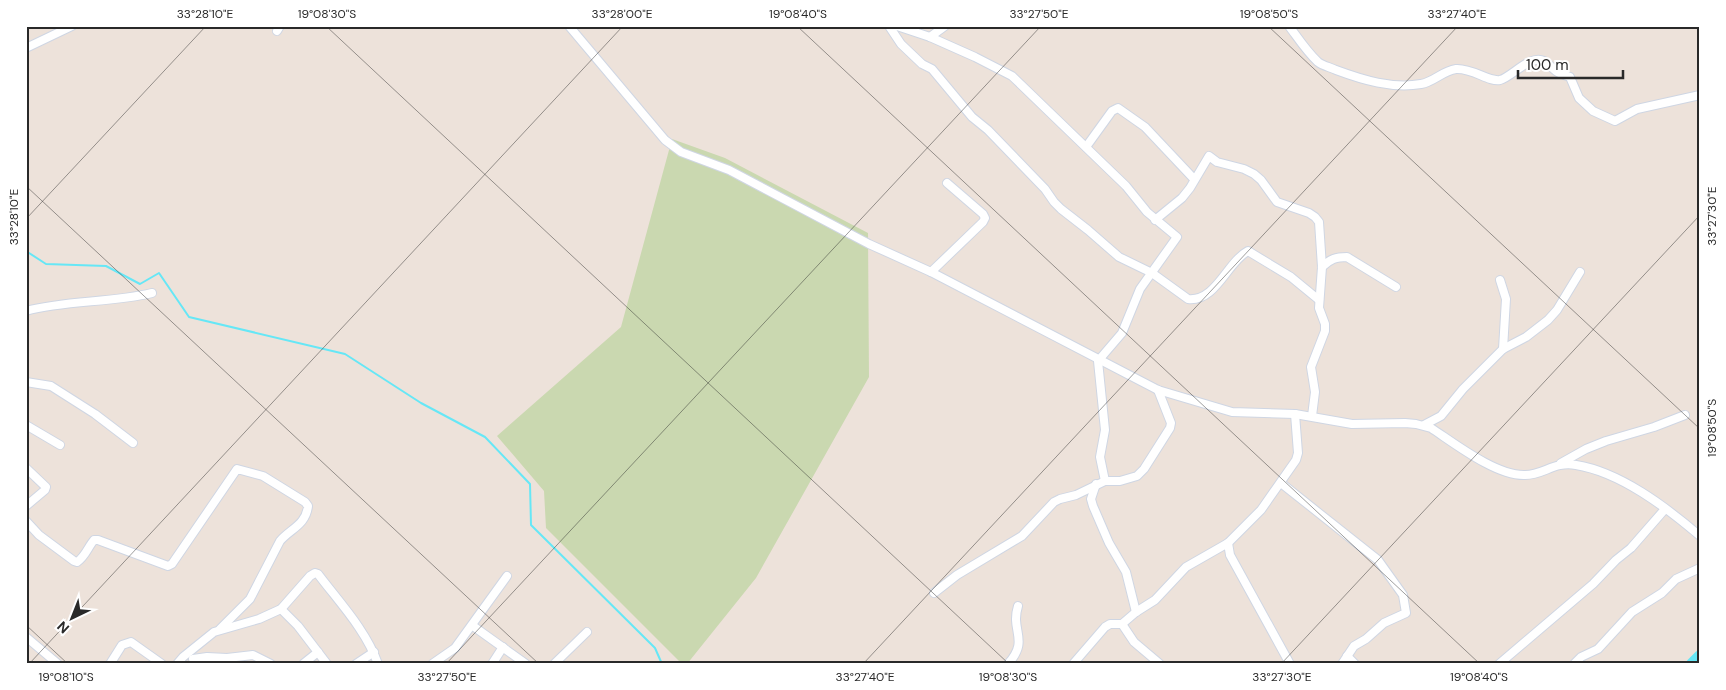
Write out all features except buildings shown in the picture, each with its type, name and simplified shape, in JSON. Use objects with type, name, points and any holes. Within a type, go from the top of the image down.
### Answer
[{"type":"street","points":[[26,48],[72,26]]},
{"type":"street","points":[[569,26],[665,140],[675,149],[729,170],[869,244],[931,272],[1098,361],[1158,390],[1232,412],[1295,414],[1352,424],[1405,423],[1424,425],[1476,458],[1508,472],[1528,475],[1561,463],[1586,449],[1606,441],[1654,427],[1685,415]]},
{"type":"street","points":[[889,26],[901,44],[922,64],[932,69],[972,117],[988,130],[1046,189],[1061,209],[1119,257],[1152,273],[1188,299],[1193,299],[1214,288],[1232,264],[1248,251],[1291,277],[1319,300]]},
{"type":"street","points":[[897,26],[930,37],[1012,76],[1126,186],[1155,220],[1177,237],[1140,289],[1122,333],[1098,361],[1105,430],[1100,456],[1105,480]]},
{"type":"street","points":[[930,37],[945,26]]},
{"type":"street","points":[[1289,26],[1321,64],[1360,79],[1394,85],[1423,84],[1447,70],[1458,69],[1470,70],[1493,80],[1499,80],[1516,69],[1539,60],[1544,61],[1559,73],[1570,77],[1579,98],[1593,111],[1615,122],[1637,109],[1700,95]]},
{"type":"street","points":[[1086,147],[1112,111],[1118,108],[1145,127],[1194,179]]},
{"type":"street","points":[[1155,220],[1182,198],[1209,156],[1217,162],[1244,169],[1254,174],[1261,180],[1277,202],[1309,213],[1315,217],[1319,222],[1321,230],[1322,267],[1319,300],[1320,314],[1325,324],[1325,331],[1311,367],[1315,392],[1312,416]]},
{"type":"street","points":[[931,272],[985,218],[983,214],[946,183]]},
{"type":"street","points":[[1322,267],[1330,260],[1347,257],[1396,287]]},
{"type":"street","points":[[1424,425],[1441,416],[1463,389],[1503,350],[1526,337],[1552,315],[1580,272]]},
{"type":"street","points":[[1500,280],[1506,298],[1503,350]]},
{"type":"street","points":[[26,311],[128,299],[152,293]]},
{"type":"street","points":[[26,382],[51,386],[94,414],[133,443]]},
{"type":"street","points":[[934,593],[957,574],[1022,536],[1054,502],[1076,495],[1105,480],[1120,481],[1137,476],[1144,470],[1167,434],[1171,423],[1158,390]]},
{"type":"street","points":[[1073,664],[1105,627],[1110,624],[1122,624],[1155,600],[1176,576],[1192,563],[1228,543],[1256,516],[1296,460],[1298,453],[1295,414]]},
{"type":"street","points":[[26,425],[60,445]]},
{"type":"street","points":[[1561,463],[1584,466],[1618,480],[1665,509],[1700,536]]},
{"type":"street","points":[[26,468],[46,487],[26,506]]},
{"type":"street","points":[[26,521],[39,535],[74,561],[78,562],[81,560],[94,540],[98,540],[168,566],[172,564],[181,552],[237,469],[263,476],[305,502],[308,510],[297,527],[280,542],[250,600],[220,629],[205,638],[183,656],[178,664]]},
{"type":"street","points":[[1281,483],[1378,560],[1403,595],[1406,613],[1384,623],[1366,639],[1354,646],[1342,664]]},
{"type":"street","points":[[1096,484],[1092,499],[1093,506],[1109,544],[1126,572],[1136,612]]},
{"type":"street","points":[[1499,664],[1593,584],[1616,560],[1631,548],[1665,509]]},
{"type":"street","points":[[1228,543],[1230,555],[1290,664]]},
{"type":"street","points":[[1574,664],[1581,657],[1598,648],[1632,612],[1662,593],[1676,579],[1700,568]]},
{"type":"street","points":[[220,629],[259,619],[281,609],[310,576],[315,573],[318,574],[345,609],[374,652],[378,664]]},
{"type":"street","points":[[432,664],[455,648],[507,576]]},
{"type":"street","points":[[1008,664],[1016,655],[1019,647],[1015,621],[1018,606]]},
{"type":"street","points":[[281,609],[298,626],[327,664]]},
{"type":"street","points":[[1122,624],[1129,636],[1160,664]]},
{"type":"street","points":[[472,626],[526,664]]},
{"type":"street","points":[[554,664],[587,632]]},
{"type":"street","points":[[26,636],[58,664]]},
{"type":"street","points":[[110,664],[122,645],[131,642],[162,664]]},
{"type":"street","points":[[492,664],[503,647]]},
{"type":"street","points":[[303,664],[318,652]]},
{"type":"street","points":[[356,664],[374,652]]},
{"type":"street","points":[[193,659],[253,655],[271,664]]},
{"type":"street","points":[[183,656],[204,664]]},
{"type":"street","points":[[1348,656],[1355,664]]},
{"type":"green space","points":[[672,139],[725,158],[868,233],[869,377],[756,578],[687,664],[682,664],[546,528],[544,491],[497,436],[621,327]]},
{"type":"waterway","points":[[26,251],[46,264],[106,266],[140,284],[159,273],[189,317],[345,354],[421,403],[485,437],[530,484],[531,525],[655,648],[662,664]]},
{"type":"waterway","points":[[1692,664],[1700,656]]}]
